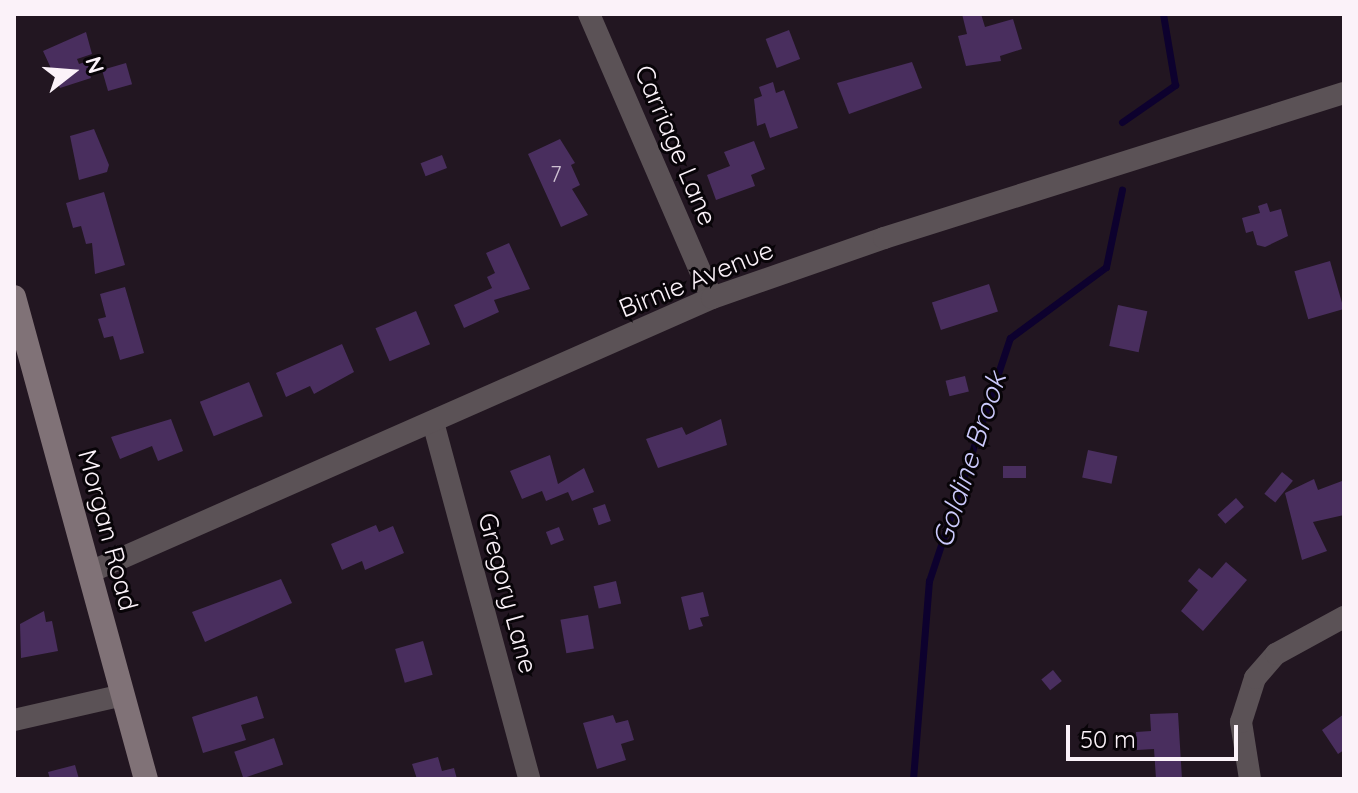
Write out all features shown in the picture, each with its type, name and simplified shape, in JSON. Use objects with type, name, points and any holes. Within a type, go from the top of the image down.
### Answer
[{"type":"main road","name":"Morgan Road","points":[[14,297],[146,779]]},
{"type":"street","name":"Carriage Lane","points":[[589,14],[712,298]]},
{"type":"street","name":"Birnie Avenue","points":[[90,572],[712,298],[884,238],[1344,93]]},
{"type":"street","name":"Gregory Lane","points":[[433,422],[529,779]]},
{"type":"street","points":[[1250,779],[1241,722],[1255,678],[1276,654],[1344,617]]},
{"type":"street","points":[[14,720],[123,695]]},
{"type":"building","points":[[962,14],[981,14],[985,27],[1013,19],[1022,49],[1000,56],[1001,61],[966,66],[958,36],[967,34]]},
{"type":"building","points":[[789,30],[800,59],[777,68],[766,39]]},
{"type":"building","points":[[86,32],[92,54],[77,59],[79,64],[91,60],[95,71],[89,72],[91,78],[60,88],[43,51]]},
{"type":"building","points":[[912,62],[922,88],[849,114],[837,83]]},
{"type":"building","points":[[126,63],[132,84],[108,91],[102,70]]},
{"type":"building","points":[[773,82],[776,93],[784,90],[798,128],[770,138],[765,123],[757,126],[754,99],[762,96],[759,87]]},
{"type":"building","points":[[94,129],[109,165],[107,172],[79,180],[70,136]]},
{"type":"building","points":[[560,139],[575,163],[571,165],[580,185],[572,189],[588,215],[561,227],[528,154]]},
{"type":"building","points":[[754,141],[765,169],[751,175],[755,186],[716,200],[707,175],[730,166],[724,152]]},
{"type":"building","points":[[442,155],[447,168],[426,176],[421,163]]},
{"type":"building","points":[[104,192],[125,265],[95,274],[92,243],[86,244],[81,226],[73,228],[66,203]]},
{"type":"building","points":[[1267,203],[1270,212],[1281,209],[1288,236],[1265,247],[1257,245],[1253,231],[1246,233],[1242,218],[1260,213],[1258,206]]},
{"type":"building","points":[[509,243],[530,289],[494,300],[499,312],[464,328],[454,305],[492,288],[487,277],[495,273],[486,253]]},
{"type":"building","points":[[1330,261],[1344,309],[1308,319],[1294,271]]},
{"type":"building","points":[[989,284],[998,312],[941,330],[932,303]]},
{"type":"building","points":[[125,287],[144,353],[120,360],[113,336],[104,338],[98,319],[106,317],[100,294]]},
{"type":"building","points":[[1118,305],[1147,311],[1139,352],[1109,346]]},
{"type":"building","points":[[416,311],[430,344],[390,361],[375,328]]},
{"type":"building","points":[[342,344],[354,372],[314,394],[310,386],[286,397],[276,373]]},
{"type":"building","points":[[965,376],[969,392],[949,396],[946,381]]},
{"type":"building","points":[[249,382],[263,416],[214,436],[200,402]]},
{"type":"building","points":[[171,419],[183,451],[158,461],[152,446],[120,459],[111,437]]},
{"type":"building","points":[[721,419],[727,445],[658,468],[646,439],[682,427],[686,435]]},
{"type":"building","points":[[1088,450],[1117,456],[1112,484],[1082,477]]},
{"type":"building","points":[[550,455],[558,484],[584,468],[594,492],[572,501],[568,492],[546,501],[542,491],[522,499],[510,471]]},
{"type":"building","points":[[1003,466],[1026,466],[1026,478],[1003,478]]},
{"type":"building","points":[[1282,472],[1293,481],[1275,503],[1264,494]]},
{"type":"building","points":[[1314,479],[1318,490],[1342,481],[1344,515],[1313,522],[1327,551],[1302,560],[1285,493]]},
{"type":"building","points":[[1236,498],[1244,507],[1225,524],[1217,515]]},
{"type":"building","points":[[605,504],[611,521],[599,525],[593,508]]},
{"type":"building","points":[[376,525],[379,532],[393,526],[404,553],[365,570],[362,561],[342,570],[331,544]]},
{"type":"building","points":[[559,527],[564,540],[551,545],[546,532]]},
{"type":"building","points":[[1226,562],[1247,580],[1203,631],[1181,611],[1198,590],[1188,581],[1199,568],[1212,578]]},
{"type":"building","points":[[281,579],[292,603],[205,642],[192,612]]},
{"type":"building","points":[[616,581],[621,603],[599,609],[594,586]]},
{"type":"building","points":[[703,592],[709,616],[700,618],[703,626],[689,630],[681,597]]},
{"type":"building","points":[[44,611],[46,622],[52,621],[58,651],[21,658],[20,624]]},
{"type":"building","points":[[588,615],[594,648],[566,653],[560,620]]},
{"type":"building","points":[[423,641],[433,675],[405,683],[395,649]]},
{"type":"building","points":[[1053,670],[1062,681],[1050,690],[1041,679]]},
{"type":"building","points":[[257,696],[264,718],[241,725],[246,740],[203,753],[192,717]]},
{"type":"building","points":[[1178,713],[1182,779],[1156,779],[1154,749],[1137,750],[1136,732],[1151,731],[1150,714]]},
{"type":"building","points":[[1344,714],[1344,750],[1338,754],[1322,730]]},
{"type":"building","points":[[613,715],[616,723],[628,720],[634,740],[621,744],[626,760],[597,769],[583,723]]},
{"type":"building","points":[[274,738],[283,764],[243,778],[234,752]]},
{"type":"building","points":[[438,757],[442,771],[454,768],[457,779],[417,779],[412,764]]},
{"type":"building","points":[[75,765],[79,779],[50,779],[48,772]]},
{"type":"waterway","name":"Goldine Brook","points":[[1122,122],[1175,85],[1163,14]]},
{"type":"waterway","name":"Goldine Brook","points":[[913,779],[929,581],[1010,338],[1106,267],[1122,190]]}]
